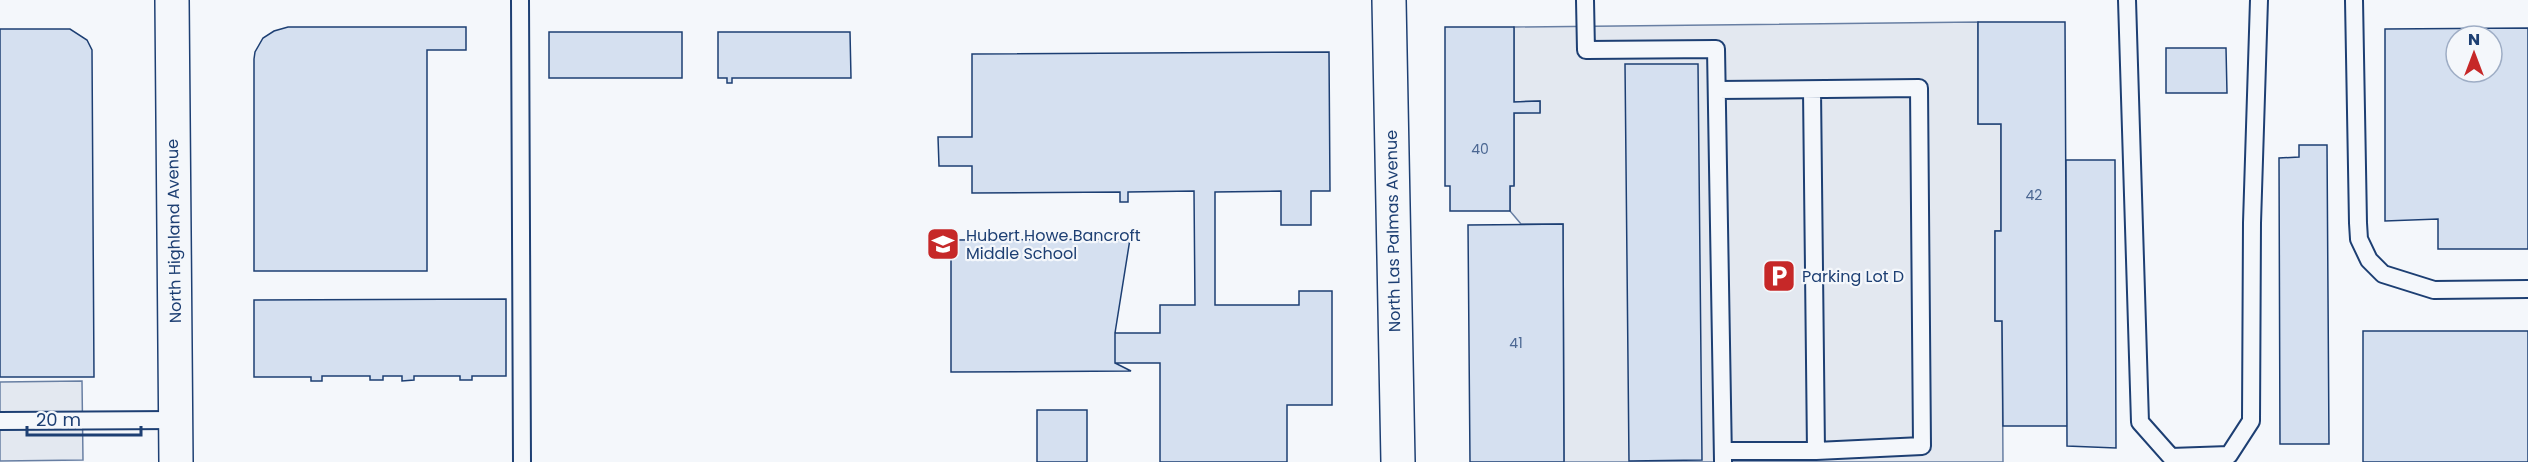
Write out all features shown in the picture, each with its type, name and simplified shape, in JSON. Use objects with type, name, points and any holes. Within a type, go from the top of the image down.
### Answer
[{"type":"main road","name":"North Highland Avenue","points":[[172,0],[176,462]]},
{"type":"main road","name":"North Las Palmas Avenue","points":[[1389,0],[1398,462]]},
{"type":"lane","points":[[520,0],[522,462]]},
{"type":"lane","points":[[1585,0],[1586,50],[1716,49],[1723,456],[1922,446],[1919,88],[1717,90]]},
{"type":"lane","points":[[2127,0],[2140,422],[2171,457],[2229,455],[2251,421],[2252,223],[2259,0]]},
{"type":"lane","points":[[2354,0],[2358,231],[2359,239],[2369,260],[2383,274],[2434,290],[2528,289]]},
{"type":"lane","points":[[1812,90],[1816,451]]},
{"type":"lane","points":[[0,421],[176,420]]},
{"type":"shaded area","name":"Parking Lot D","points":[[1978,22],[1978,124],[2001,124],[2001,231],[1995,231],[1995,321],[2002,321],[2003,462],[1564,462],[1563,224],[1521,224],[1510,211],[1510,186],[1514,185],[1514,113],[1540,112],[1540,101],[1514,102],[1514,27]]},
{"type":"shaded area","points":[[82,381],[83,460],[0,461],[0,382]]},
{"type":"building","points":[[1978,22],[2065,22],[2067,426],[2003,426],[2002,321],[1995,321],[1995,231],[2001,231],[2001,124],[1978,124]]},
{"type":"building","points":[[288,27],[466,27],[466,50],[427,50],[427,271],[254,271],[254,59],[255,52],[263,38],[274,31]]},
{"type":"building","points":[[1445,27],[1514,27],[1514,102],[1540,101],[1540,113],[1514,113],[1514,186],[1510,186],[1510,211],[1450,211],[1450,186],[1445,186]]},
{"type":"building","points":[[2504,28],[2528,28],[2528,249],[2438,249],[2438,219],[2385,221],[2385,29],[2444,29],[2444,84],[2504,84]]},
{"type":"building","points":[[0,29],[70,29],[87,40],[92,50],[94,377],[0,377]]},
{"type":"building","points":[[549,32],[682,32],[682,78],[549,78]]},
{"type":"building","points":[[718,32],[850,32],[851,78],[732,78],[732,83],[727,83],[727,78],[718,78]]},
{"type":"building","points":[[2166,48],[2226,48],[2227,93],[2166,93]]},
{"type":"building","points":[[1329,52],[1330,191],[1311,191],[1311,225],[1281,225],[1281,191],[1215,192],[1215,305],[1299,305],[1299,291],[1332,291],[1332,405],[1287,405],[1287,462],[1160,462],[1160,363],[1115,363],[1115,333],[1160,333],[1160,305],[1195,305],[1194,191],[1128,192],[1128,202],[1120,202],[1120,192],[972,193],[972,166],[939,166],[938,137],[972,137],[972,54]]},
{"type":"building","points":[[1625,64],[1698,64],[1702,460],[1629,461]]},
{"type":"building","points":[[2299,145],[2327,145],[2329,444],[2280,444],[2279,158],[2299,157]]},
{"type":"building","points":[[2066,160],[2115,160],[2116,448],[2067,446]]},
{"type":"building","points":[[1563,224],[1564,462],[1470,462],[1468,225]]},
{"type":"building","points":[[1130,239],[1115,333],[1115,363],[1131,371],[951,372],[951,240]]},
{"type":"building","points":[[506,299],[506,376],[472,376],[472,380],[460,380],[460,376],[414,376],[414,380],[402,381],[402,376],[383,376],[383,380],[370,380],[370,376],[322,376],[322,381],[311,381],[311,377],[254,377],[254,300]]},
{"type":"building","points":[[2363,331],[2528,331],[2528,462],[2363,462]]},
{"type":"building","points":[[1037,410],[1087,410],[1087,462],[1037,462]]},
{"type":"place","name":"Hubert Howe Bancroft Middle School","points":[[943,244]]},
{"type":"place","name":"Parking Lot D","points":[[1779,276]]}]
